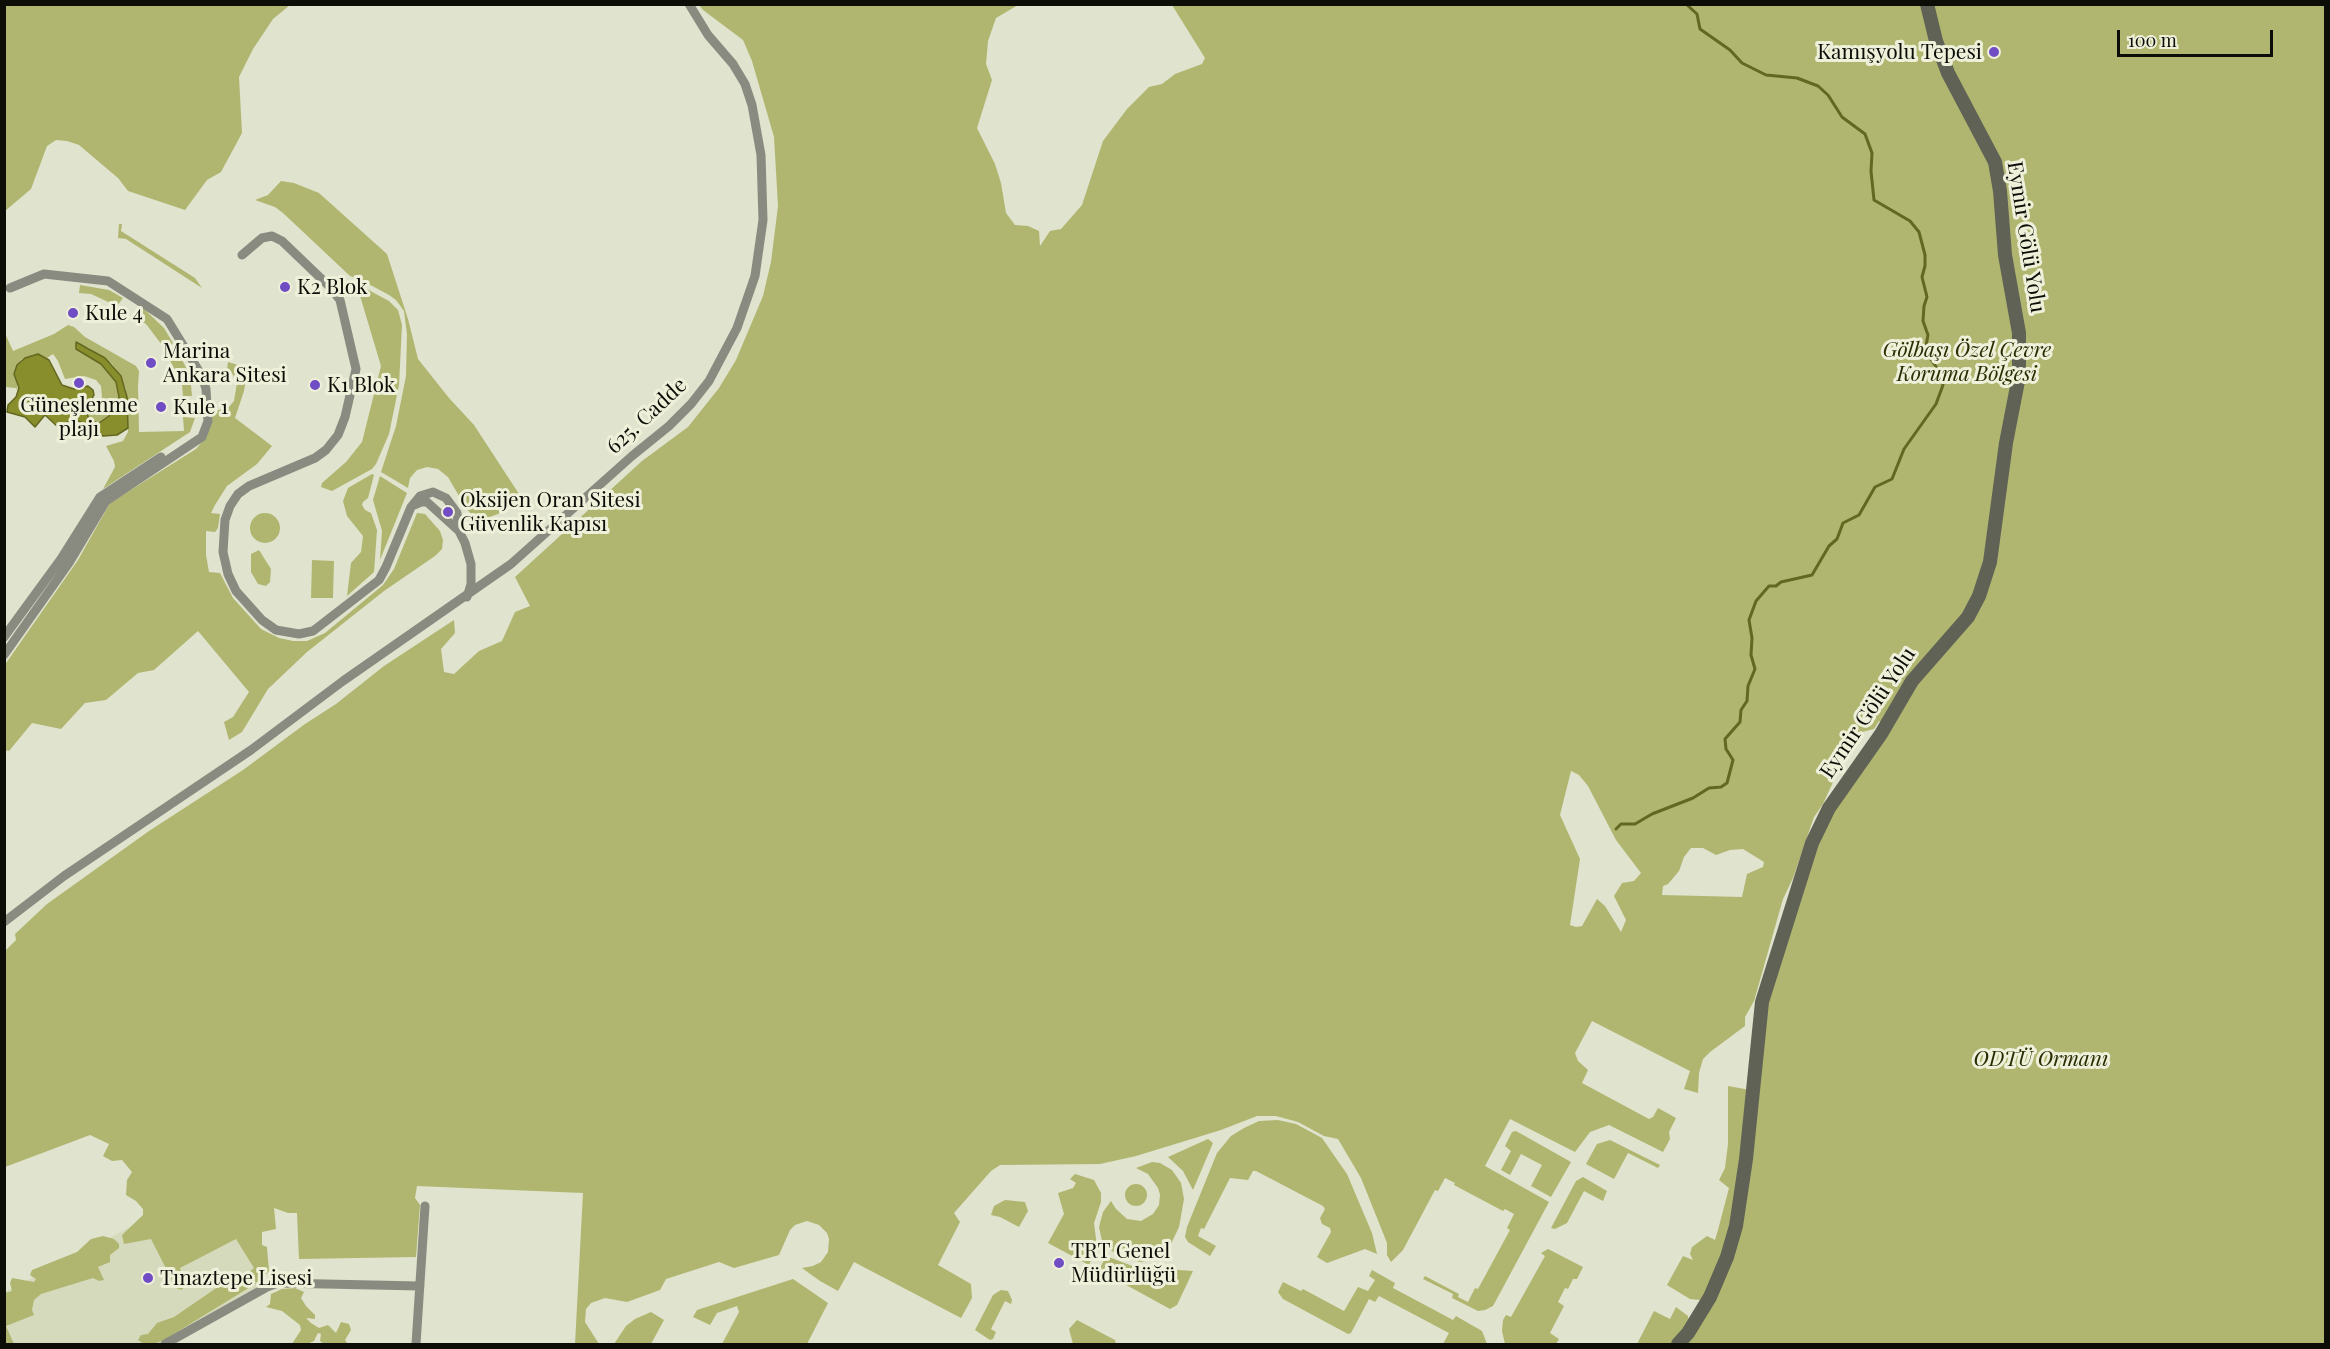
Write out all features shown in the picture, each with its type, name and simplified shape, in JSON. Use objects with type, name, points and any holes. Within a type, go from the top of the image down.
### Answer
[{"type":"street","name":"625. Cadde","points":[[5,921],[57,881],[251,750],[343,681],[467,597],[511,564],[669,426],[691,404],[709,381],[728,349],[748,301],[755,276],[763,220],[761,155],[758,132],[746,84],[733,64],[708,35],[689,4]]},
{"type":"street","name":"Eymir Gölü Yolu","points":[[1678,1344],[1688,1333],[1710,1297],[1727,1257],[1736,1226],[1746,1159],[1762,1002],[1812,843],[1829,808],[1881,734],[1912,681],[1968,617],[1979,596],[1990,562],[2006,443],[2019,376],[2019,333],[2005,255],[2000,191],[1995,162],[1948,73],[1936,41],[1927,4]]},
{"type":"street","points":[[242,255],[262,238],[272,236],[282,242],[331,288],[340,300],[356,369],[341,427],[326,450],[315,458],[249,486],[238,494],[230,506],[225,520],[223,552],[228,574],[236,591],[262,620],[276,630],[291,634],[313,631],[379,579],[411,507],[420,496],[433,492],[446,498],[455,507],[459,531],[471,564],[471,584],[467,597]]},
{"type":"street","points":[[4,655],[69,563],[106,501],[197,441],[205,432],[208,421],[206,389],[202,376],[167,319],[108,280],[44,274],[10,288]]},
{"type":"street","points":[[4,637],[61,559],[100,497],[198,432],[202,426],[202,376]]},
{"type":"street","points":[[411,507],[427,502],[459,531]]},
{"type":"street","points":[[417,1344],[425,1206]]},
{"type":"street","points":[[165,1344],[278,1283],[420,1286]]},
{"type":"shaded area","points":[[76,342],[105,358],[121,376],[127,397],[128,428],[117,435],[103,436],[76,420],[67,422],[59,428],[45,415],[35,427],[25,417],[7,412],[8,405],[16,397],[19,388],[14,374],[17,365],[25,358],[38,354],[49,360],[62,385],[74,389],[88,386],[93,390],[94,395],[86,410],[89,420],[99,423],[109,416],[119,397],[116,382],[101,364],[76,349]]},
{"type":"shaded area","name":"Tınaztepe Lisesi","points":[[144,1220],[237,1225],[267,1287],[165,1344],[5,1344],[5,1292]]},
{"type":"green space","points":[[5,4],[290,5],[273,19],[253,49],[239,77],[242,133],[221,172],[207,180],[185,210],[128,191],[118,178],[79,145],[56,140],[47,146],[31,189],[5,211]]},
{"type":"green space","points":[[699,5],[1018,5],[996,18],[988,41],[986,64],[992,80],[977,128],[995,164],[1006,213],[1015,225],[1028,226],[1039,231],[1040,246],[1050,231],[1061,229],[1082,205],[1103,141],[1127,109],[1149,87],[1162,84],[1175,74],[1202,64],[1205,58],[1172,5],[2325,5],[2325,1344],[1678,1344],[1727,1257],[1759,1025],[1812,843],[1885,725],[1879,721],[1874,729],[1858,733],[1840,749],[1833,782],[1814,817],[1793,878],[1783,899],[1754,1001],[1745,1017],[1745,1026],[1703,1059],[1699,1073],[1698,1093],[1684,1089],[1690,1071],[1592,1021],[1575,1053],[1578,1061],[1588,1070],[1582,1083],[1649,1119],[1653,1117],[1658,1108],[1676,1118],[1669,1132],[1670,1139],[1663,1152],[1609,1125],[1590,1132],[1575,1152],[1510,1119],[1485,1166],[1549,1202],[1493,1306],[1485,1310],[1478,1311],[1452,1298],[1453,1294],[1423,1279],[1425,1276],[1459,1294],[1458,1297],[1468,1302],[1475,1288],[1478,1289],[1510,1230],[1507,1228],[1514,1214],[1505,1209],[1503,1211],[1445,1178],[1438,1191],[1435,1190],[1403,1250],[1391,1262],[1387,1255],[1387,1243],[1361,1178],[1338,1139],[1324,1136],[1298,1122],[1276,1116],[1257,1116],[1221,1130],[1136,1156],[1100,1164],[1000,1165],[991,1171],[954,1213],[960,1222],[938,1265],[971,1284],[972,1298],[961,1318],[854,1262],[838,1291],[820,1281],[802,1268],[821,1262],[828,1252],[829,1239],[827,1233],[819,1225],[807,1221],[795,1225],[790,1230],[779,1255],[734,1268],[719,1262],[666,1279],[660,1290],[627,1302],[605,1298],[591,1303],[586,1309],[585,1322],[599,1344],[575,1344],[583,1193],[417,1186],[415,1198],[420,1205],[416,1257],[299,1259],[297,1213],[288,1213],[274,1208],[276,1229],[262,1232],[262,1245],[267,1247],[269,1271],[260,1281],[164,1340],[154,1344],[144,1344],[138,1340],[141,1335],[148,1334],[157,1323],[174,1317],[225,1282],[242,1278],[254,1268],[236,1239],[180,1268],[185,1284],[182,1290],[176,1288],[151,1239],[124,1244],[122,1235],[143,1215],[143,1209],[126,1195],[127,1180],[132,1172],[122,1160],[112,1161],[103,1156],[109,1144],[90,1135],[5,1167],[4,952],[16,940],[15,934],[47,904],[149,831],[243,770],[336,704],[384,666],[454,620],[455,633],[441,649],[444,672],[454,674],[479,651],[502,641],[515,612],[530,606],[515,577],[642,461],[688,427],[719,388],[736,360],[763,296],[771,262],[778,206],[774,137],[752,61],[743,40]],"holes":[[[1571,771],[1579,775],[1588,786],[1616,840],[1641,873],[1634,881],[1622,883],[1614,896],[1626,920],[1621,932],[1605,906],[1597,899],[1582,926],[1570,925],[1580,859],[1560,815]],[[1691,848],[1703,848],[1716,855],[1730,850],[1743,849],[1764,862],[1763,867],[1747,874],[1742,897],[1662,895],[1663,886],[1668,884],[1679,871],[1684,857]]]},
{"type":"green space","points":[[281,181],[294,183],[319,193],[387,254],[408,319],[418,359],[474,425],[521,497],[498,514],[484,519],[472,515],[448,477],[438,469],[427,467],[417,470],[410,478],[408,488],[381,472],[396,426],[406,376],[407,334],[404,311],[389,295],[350,276],[275,207],[255,200],[268,195]]},
{"type":"green space","points":[[119,224],[122,224],[121,231],[195,278],[202,288],[126,239],[118,238]]},
{"type":"green space","points":[[80,285],[109,290],[123,298],[117,306],[91,294],[79,293]]},
{"type":"green space","points":[[361,286],[389,301],[398,310],[402,325],[399,385],[389,434],[376,464],[372,469],[332,491],[321,487],[322,483],[346,462],[362,442],[381,366],[358,289]]},
{"type":"green space","points":[[143,308],[164,328],[173,343],[165,349],[146,324],[137,318]]},
{"type":"green space","points":[[68,325],[136,366],[139,371],[139,432],[184,431],[183,417],[195,418],[190,432],[103,489],[115,467],[106,446],[123,441],[128,432],[126,390],[121,376],[112,364],[89,348],[76,343],[76,349],[101,364],[116,382],[119,397],[116,405],[109,416],[99,423],[89,420],[86,410],[92,412],[100,403],[101,386],[96,380],[84,376],[65,379],[53,354],[47,358],[43,356],[22,359],[17,365],[18,391],[16,388],[5,387],[4,331],[13,351],[54,334]]},
{"type":"green space","points":[[179,354],[190,375],[192,396],[183,396],[182,385],[169,358]]},
{"type":"green space","points":[[228,362],[248,368],[244,391],[235,418],[272,446],[257,464],[227,486],[215,505],[211,513],[220,514],[218,528],[215,532],[206,531],[206,555],[209,572],[220,573],[233,598],[261,629],[279,638],[293,641],[307,641],[325,633],[383,585],[394,569],[417,513],[425,514],[440,531],[443,540],[442,549],[307,652],[268,689],[242,732],[229,740],[224,722],[233,717],[249,692],[198,631],[154,670],[138,673],[106,700],[85,703],[61,729],[32,723],[9,751],[5,750],[4,666],[78,560],[110,503],[196,449],[207,436],[212,412],[229,407],[234,401],[237,383],[227,369]]},
{"type":"green space","points":[[374,475],[368,498],[362,505],[371,513],[377,530],[374,572],[347,596],[351,563],[361,552],[363,536],[347,516],[343,501],[348,488]]},
{"type":"green space","points":[[380,476],[407,493],[380,560],[382,531],[373,500]]},
{"type":"green space","points":[[265,513],[276,517],[280,528],[276,539],[265,543],[254,539],[250,528],[254,517]]},
{"type":"green space","points":[[259,550],[271,569],[270,582],[266,586],[258,584],[251,572],[251,554]]},
{"type":"green space","points":[[312,560],[334,561],[333,598],[311,598]]},
{"type":"green space","points":[[1728,1086],[1750,1090],[1739,1184],[1724,1252],[1707,1296],[1700,1300],[1690,1299],[1667,1285],[1683,1256],[1693,1260],[1690,1254],[1692,1247],[1707,1236],[1715,1240],[1729,1188],[1719,1180],[1725,1168],[1728,1144]]},
{"type":"green space","points":[[1278,1120],[1296,1124],[1322,1138],[1347,1174],[1372,1233],[1377,1254],[1365,1249],[1327,1263],[1317,1257],[1331,1232],[1330,1228],[1322,1224],[1320,1218],[1325,1209],[1323,1206],[1256,1171],[1253,1171],[1248,1180],[1230,1178],[1204,1229],[1201,1228],[1198,1236],[1216,1246],[1210,1256],[1188,1242],[1185,1237],[1187,1227],[1217,1153],[1231,1136],[1244,1128],[1259,1121]]},
{"type":"green space","points":[[1516,1131],[1571,1162],[1551,1197],[1531,1186],[1542,1165],[1521,1154],[1510,1175],[1501,1170],[1511,1151],[1505,1146],[1512,1132]]},
{"type":"green space","points":[[1208,1139],[1213,1143],[1193,1190],[1183,1171],[1168,1157]]},
{"type":"green space","points":[[1610,1140],[1660,1165],[1658,1168],[1628,1153],[1614,1179],[1586,1164],[1597,1144]]},
{"type":"green space","points":[[1152,1162],[1160,1163],[1172,1170],[1181,1183],[1184,1199],[1179,1227],[1170,1246],[1155,1259],[1141,1262],[1125,1258],[1110,1250],[1102,1241],[1099,1227],[1103,1212],[1111,1201],[1127,1219],[1141,1221],[1153,1214],[1159,1205],[1158,1188],[1148,1174],[1136,1168]]},
{"type":"green space","points":[[1075,1174],[1094,1180],[1101,1193],[1101,1202],[1094,1223],[1097,1247],[1089,1265],[1048,1243],[1064,1214],[1058,1193],[1073,1188],[1076,1183],[1070,1179]]},
{"type":"green space","points":[[1583,1177],[1607,1191],[1603,1201],[1584,1191],[1567,1223],[1555,1229],[1551,1228],[1576,1181]]},
{"type":"green space","points":[[1136,1184],[1144,1187],[1147,1195],[1144,1203],[1136,1206],[1128,1203],[1125,1195],[1128,1187]]},
{"type":"green space","points":[[1005,1200],[1025,1202],[1028,1211],[1019,1227],[991,1215],[994,1206]]},
{"type":"green space","points":[[103,1236],[114,1239],[119,1244],[119,1248],[110,1255],[110,1262],[98,1267],[104,1280],[99,1281],[93,1278],[41,1294],[34,1300],[32,1310],[34,1315],[6,1326],[14,1344],[5,1344],[5,1293],[12,1291],[10,1283],[12,1278],[34,1282],[36,1279],[30,1275],[32,1270],[77,1252],[91,1239]]},
{"type":"green space","points":[[1548,1249],[1583,1267],[1577,1279],[1573,1279],[1568,1289],[1565,1288],[1558,1302],[1564,1306],[1550,1333],[1559,1339],[1556,1344],[1505,1344],[1502,1331],[1503,1320],[1506,1315],[1511,1317],[1545,1256],[1541,1253]]},
{"type":"green space","points":[[1106,1256],[1135,1267],[1193,1271],[1177,1305],[1170,1309],[1099,1270]]},
{"type":"green space","points":[[1372,1270],[1395,1283],[1393,1288],[1453,1320],[1456,1316],[1482,1331],[1487,1344],[1443,1344],[1449,1333],[1379,1296],[1375,1302],[1369,1299],[1351,1333],[1348,1334],[1283,1299],[1278,1292],[1283,1282],[1301,1291],[1303,1289],[1344,1311],[1358,1287],[1368,1291],[1375,1280],[1369,1276]]},
{"type":"green space","points":[[793,1279],[828,1303],[807,1344],[722,1344],[739,1312],[737,1306],[717,1313],[710,1325],[693,1317],[697,1310]]},
{"type":"green space","points":[[295,1288],[304,1292],[301,1298],[315,1315],[315,1319],[306,1318],[311,1323],[319,1328],[328,1325],[336,1333],[341,1322],[349,1324],[351,1330],[345,1340],[348,1344],[324,1344],[320,1341],[321,1334],[318,1333],[314,1341],[307,1344],[292,1344],[301,1330],[300,1325],[282,1311],[266,1307],[270,1304],[271,1294],[282,1289]]},
{"type":"green space","points":[[1001,1290],[1008,1291],[1012,1300],[1011,1304],[1005,1301],[991,1329],[996,1332],[990,1340],[975,1330],[993,1295]]},
{"type":"green space","points":[[1676,1307],[1688,1316],[1689,1322],[1673,1344],[1637,1344],[1654,1311],[1670,1319]]},
{"type":"green space","points":[[651,1312],[664,1320],[651,1344],[614,1344],[626,1326]]},
{"type":"green space","points":[[1077,1320],[1115,1340],[1116,1344],[1073,1344],[1069,1329]]},
{"type":"waterway","points":[[1616,829],[1621,824],[1635,824],[1652,814],[1693,798],[1709,788],[1721,787],[1727,783],[1733,760],[1726,749],[1725,739],[1740,722],[1741,710],[1747,701],[1748,686],[1755,669],[1751,655],[1752,638],[1749,620],[1756,601],[1769,586],[1812,575],[1829,546],[1837,539],[1843,523],[1859,515],[1875,487],[1892,479],[1904,449],[1936,404],[1943,385],[1942,375],[1925,351],[1928,335],[1923,321],[1927,297],[1922,277],[1925,255],[1919,232],[1910,221],[1874,200],[1872,153],[1865,134],[1842,117],[1828,95],[1818,86],[1797,78],[1766,75],[1742,63],[1730,50],[1700,29],[1697,14],[1686,4]]},
{"type":"place","name":"Kamışyolu Tepesi","points":[[1994,52]]},
{"type":"place","name":"K2 Blok","points":[[285,287]]},
{"type":"place","name":"Kule 4","points":[[73,313]]},
{"type":"place","name":"Marina Ankara Sitesi","points":[[151,363]]},
{"type":"place","name":"Güneşlenme plajı","points":[[79,383]]},
{"type":"place","name":"K1 Blok","points":[[315,385]]},
{"type":"place","name":"Kule 1","points":[[161,407]]},
{"type":"place","name":"Oksijen Oran Sitesi Güvenlik Kapısı","points":[[448,512]]},
{"type":"place","name":"TRT Genel Müdürlüğü","points":[[1059,1263]]},
{"type":"place","name":"Tınaztepe Lisesi","points":[[148,1278]]},
{"type":"park label","name":"Gölbaşı Özel Çevre Koruma Bölgesi","points":[[1967,362]]},
{"type":"park label","name":"ODTÜ Ormanı","points":[[2041,1059]]}]
